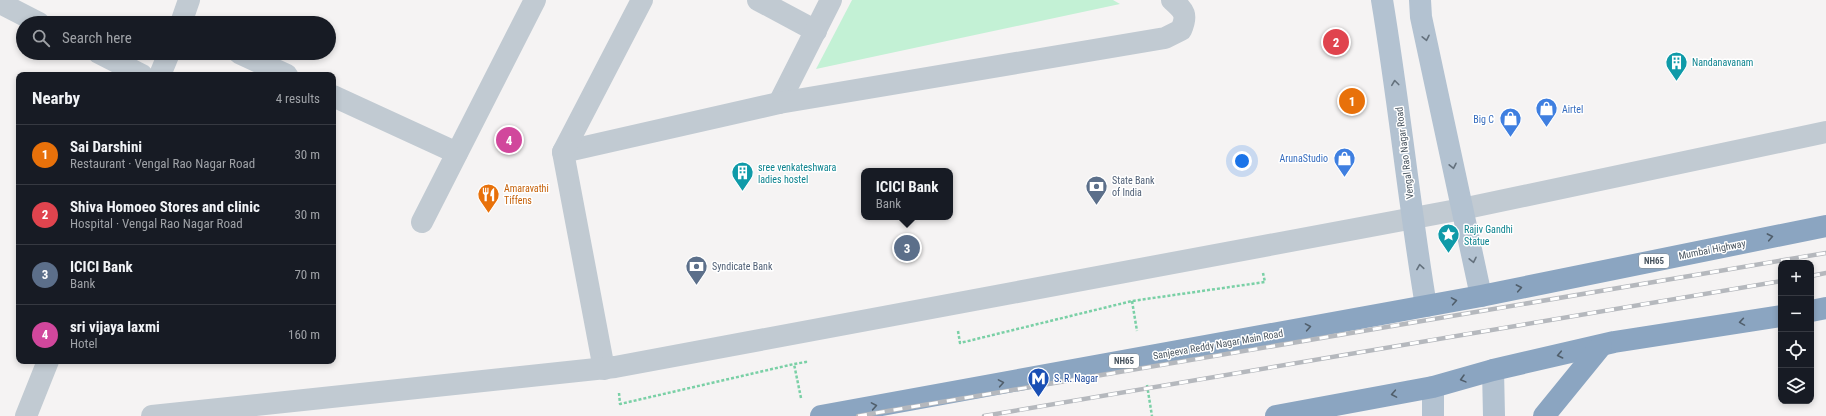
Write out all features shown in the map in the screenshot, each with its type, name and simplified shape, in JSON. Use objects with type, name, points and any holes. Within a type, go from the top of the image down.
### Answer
[{"type":"highway","name":"Mumbai Highway","points":[[1481,296],[1826,226]]},
{"type":"highway","name":"NH65","points":[[1426,306],[1481,296]]},
{"type":"highway","name":"Sanjeeva Reddy Nagar Main Road","points":[[821,416],[1426,306]]},
{"type":"highway","points":[[1814,310],[1826,308]]},
{"type":"highway","points":[[1276,416],[1322,412],[1432,387],[1494,370],[1622,341],[1778,316]]},
{"type":"highway","points":[[1544,416],[1601,346]]},
{"type":"main road","name":"Vengal Rao Nagar Road","points":[[1382,0],[1394,69],[1412,218],[1426,306]]},
{"type":"main road","points":[[1420,0],[1421,17],[1481,296]]},
{"type":"main road","points":[[1494,370],[1494,416]]},
{"type":"main road","points":[[1432,387],[1433,416]]},
{"type":"street","points":[[183,16],[189,0]]},
{"type":"street","points":[[422,222],[535,0]]},
{"type":"street","points":[[604,369],[563,152],[642,0]]},
{"type":"street","points":[[758,0],[816,31]]},
{"type":"street","points":[[779,103],[831,0]]},
{"type":"street","points":[[563,152],[779,103],[1165,38],[1181,30],[1185,20],[1183,11],[1172,0]]},
{"type":"street","points":[[0,3],[25,16]]},
{"type":"street","points":[[113,60],[136,72]]},
{"type":"street","points":[[161,72],[166,60]]},
{"type":"street","points":[[254,60],[280,72]]},
{"type":"street","points":[[336,97],[457,153]]},
{"type":"street","points":[[152,416],[604,369],[1462,209],[1826,132]]},
{"type":"street","points":[[26,416],[47,364]]},
{"type":"path","points":[[960,343],[1132,301],[1265,282]]},
{"type":"path","points":[[620,404],[806,362]]},
{"type":"path","points":[[794,364],[802,401]]},
{"type":"green space","points":[[852,0],[1113,0],[1120,4],[816,69]]},
{"type":"railway","points":[[858,416],[1826,253]]},
{"type":"railway","points":[[1814,275],[1826,273]]},
{"type":"railway","points":[[984,416],[1778,282]]},
{"type":"place","name":"Shiva Homoeo Stores and clinic","points":[[1336,42]]},
{"type":"place","name":"Nandanavanam","points":[[1677,82]]},
{"type":"place","name":"Sai Darshini","points":[[1352,101]]},
{"type":"place","name":"Airtel","points":[[1547,128]]},
{"type":"place","name":"Big C","points":[[1510,138]]},
{"type":"place","name":"sri vijaya laxmi","points":[[509,140]]},
{"type":"place","name":"ArunaStudio","points":[[1344,178]]},
{"type":"place","name":"sree venkateshwara ladies hostel","points":[[743,192]]},
{"type":"place","name":"State Bank of India","points":[[1097,206]]},
{"type":"place","name":"Amaravathi Tiffens","points":[[488,214]]},
{"type":"place","name":"ICICI Bank","points":[[907,248]]},
{"type":"place","name":"Rajiv Gandhi Statue","points":[[1448,254]]},
{"type":"place","name":"Syndicate Bank","points":[[696,286]]},
{"type":"place","name":"S. R. Nagar","points":[[1039,398]]}]
